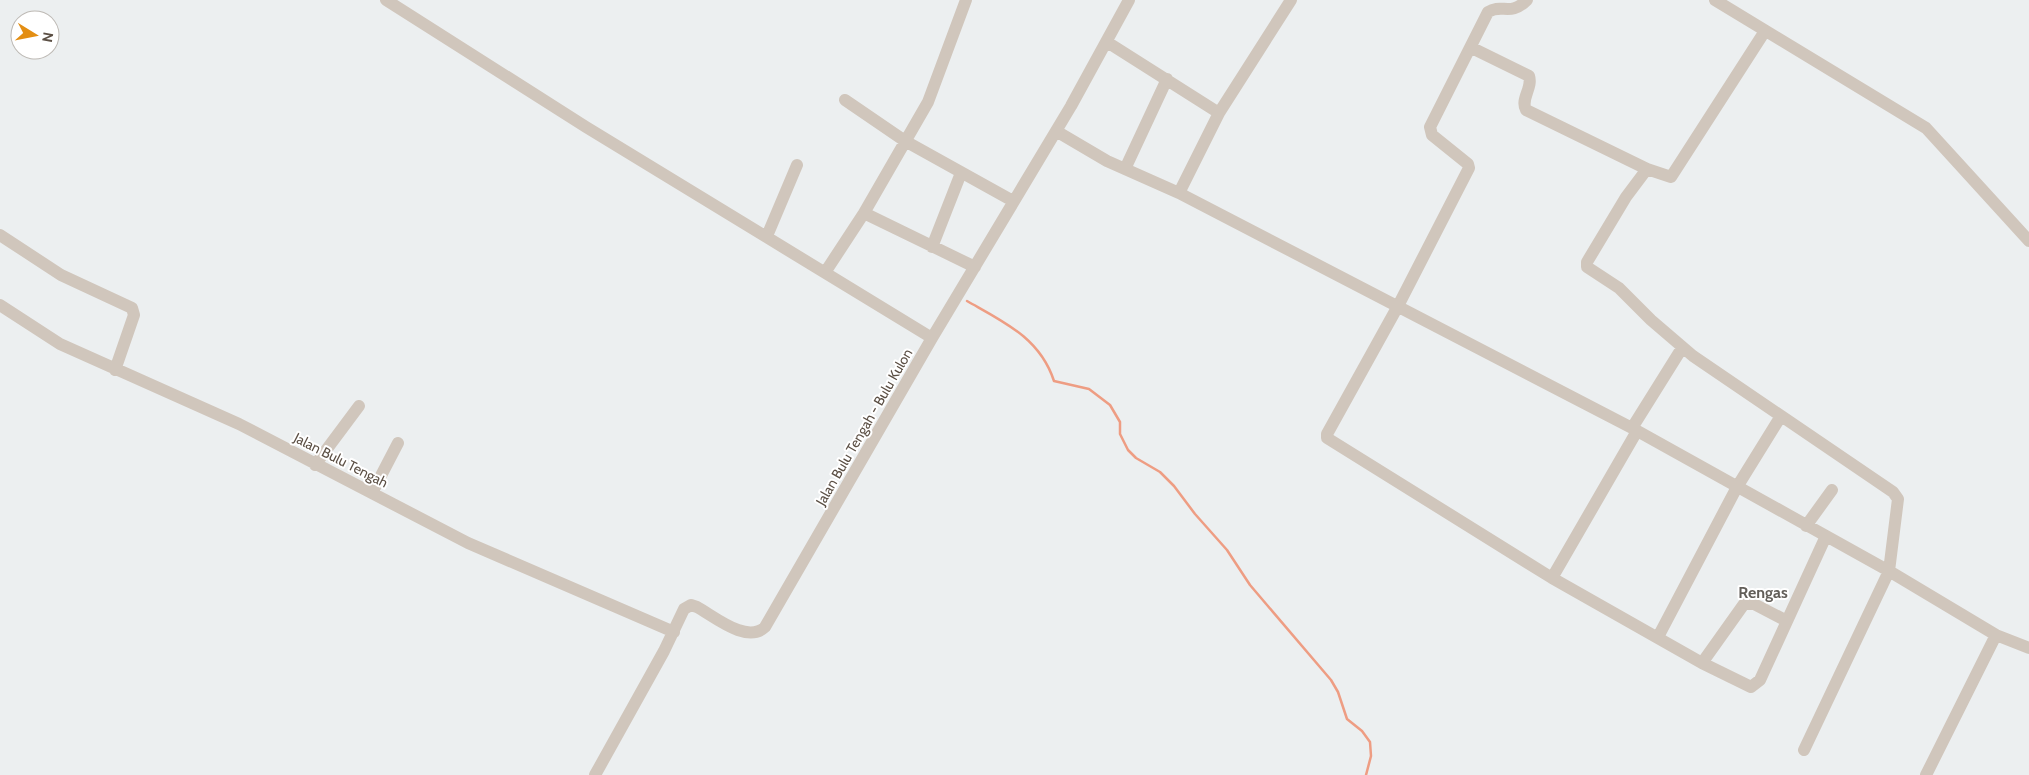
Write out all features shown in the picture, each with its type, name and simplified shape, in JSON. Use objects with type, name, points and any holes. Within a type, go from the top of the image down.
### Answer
[{"type":"street","points":[[386,0],[507,78],[826,271],[932,338]]},
{"type":"street","points":[[826,271],[864,213],[928,102],[966,0]]},
{"type":"street","name":"Jalan Bulu Tengah - Bulu Kulon","points":[[595,775],[674,632],[680,613],[691,605],[745,632],[755,633],[765,627],[932,338],[1056,131],[1129,0]]},
{"type":"street","points":[[1179,193],[1220,113],[1291,0]]},
{"type":"street","points":[[1527,0],[1517,8],[1493,9],[1488,12],[1472,48],[1429,130],[1432,135],[1468,164],[1469,168],[1398,306],[1327,434],[1327,438],[1552,578],[1745,686],[1751,687],[1756,685],[1826,536]]},
{"type":"street","points":[[1715,0],[1926,128],[2029,241]]},
{"type":"street","points":[[1472,48],[1529,76],[1531,84],[1524,103],[1526,110],[1647,169],[1668,177],[1673,176],[1765,31]]},
{"type":"street","points":[[1107,42],[1220,113]]},
{"type":"street","points":[[1125,169],[1167,79]]},
{"type":"street","points":[[846,100],[905,141],[1013,201]]},
{"type":"street","points":[[1056,131],[1125,169],[1179,193],[1635,430],[1826,536],[1996,635],[2029,648]]},
{"type":"street","points":[[767,236],[797,165]]},
{"type":"street","points":[[1647,169],[1608,226],[1586,267],[1622,290],[1682,348],[1896,495],[1898,503],[1889,572],[1804,750]]},
{"type":"street","points":[[932,247],[961,173]]},
{"type":"street","points":[[864,213],[975,267]]},
{"type":"street","points":[[0,235],[61,274],[132,308],[134,315],[115,370]]},
{"type":"street","name":"Jalan Bulu Tengah","points":[[0,305],[60,344],[240,424],[468,543],[674,632]]},
{"type":"street","points":[[1552,578],[1682,348]]},
{"type":"street","points":[[315,464],[359,406]]},
{"type":"street","points":[[1658,637],[1737,487],[1781,416]]},
{"type":"street","points":[[372,493],[398,443]]},
{"type":"street","points":[[1806,526],[1832,490]]},
{"type":"street","points":[[1702,663],[1744,604],[1754,604],[1787,621]]},
{"type":"street","points":[[1926,775],[1996,635]]},
{"type":"waterway","points":[[967,301],[1007,324],[1030,342],[1040,353],[1054,381],[1089,389],[1110,405],[1120,422],[1120,434],[1128,450],[1136,458],[1160,472],[1174,486],[1195,514],[1227,550],[1250,585],[1331,680],[1338,692],[1347,719],[1362,731],[1370,742],[1371,756],[1366,775]]},
{"type":"district","name":"Rengas","points":[[1763,592]]}]
